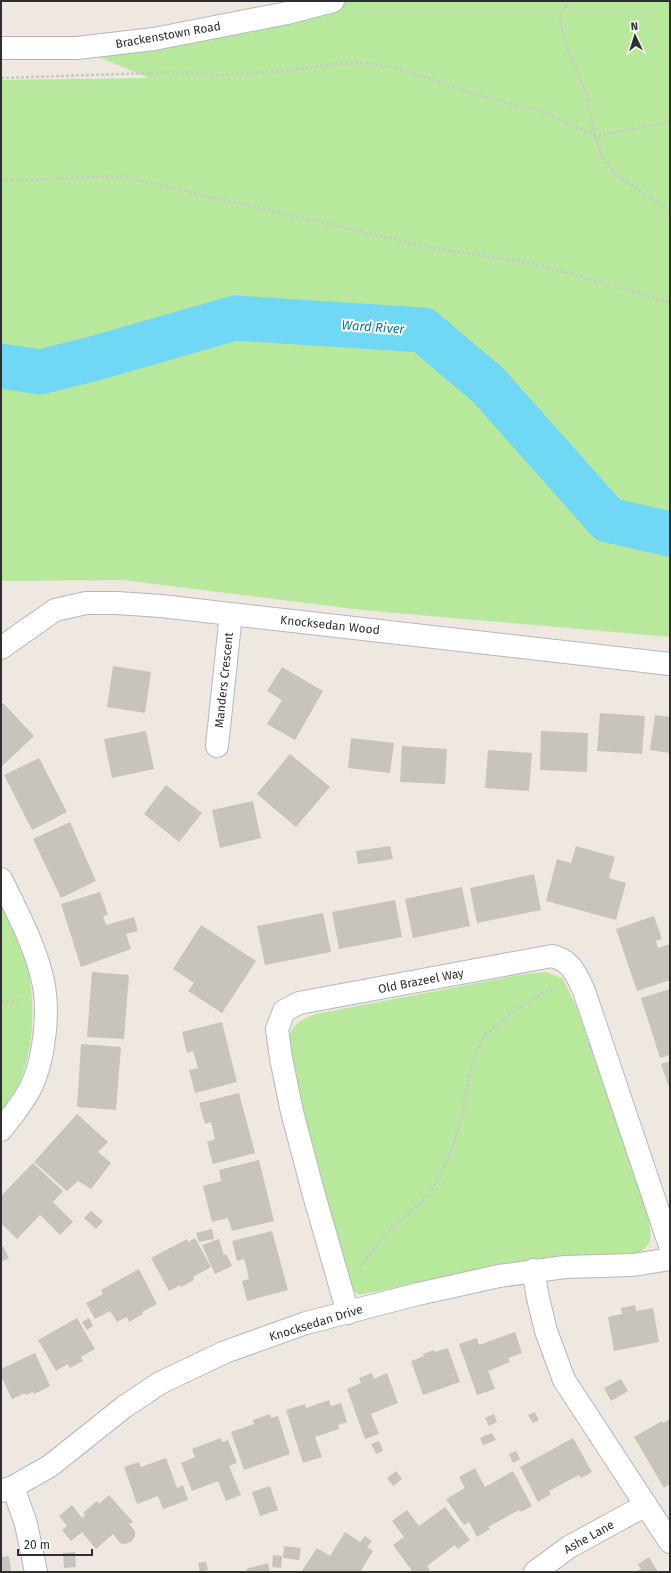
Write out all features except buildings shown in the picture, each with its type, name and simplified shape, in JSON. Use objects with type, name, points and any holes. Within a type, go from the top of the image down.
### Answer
[{"type":"street","name":"Brackenstown Road","points":[[1,48],[77,48],[154,39],[287,13],[333,1]]},
{"type":"street","name":"Knocksedan Wood","points":[[1,648],[56,610],[86,603],[117,603],[161,606],[670,664]]},
{"type":"street","name":"Manders Crescent","points":[[217,746],[231,614]]},
{"type":"street","points":[[1,879],[35,952],[43,978],[46,1008],[45,1029],[32,1084],[21,1104],[1,1130]]},
{"type":"street","name":"Old Brazeel Way","points":[[348,1312],[296,1127],[281,1058],[277,1029],[284,1011],[299,1004],[552,956],[563,959],[572,967],[584,990],[670,1246]]},
{"type":"street","name":"Knocksedan Drive","points":[[7,1489],[50,1466],[124,1407],[160,1383],[225,1352],[306,1323],[425,1292],[533,1270],[565,1267],[633,1265],[670,1259]]},
{"type":"street","points":[[533,1270],[546,1331],[564,1380],[670,1542]]},
{"type":"street","points":[[7,1489],[26,1524],[36,1572]]},
{"type":"street","name":"Ashe Lane","points":[[534,1572],[568,1547],[646,1505]]},
{"type":"path","points":[[569,1],[560,16],[563,37],[586,93],[595,136],[603,159],[617,175],[670,210]]},
{"type":"path","points":[[1,78],[184,72],[222,75],[283,71],[335,64],[362,63],[391,67],[442,82],[485,97],[540,111],[595,136],[670,122]]},
{"type":"path","points":[[1,181],[120,176],[433,248],[531,263],[612,285],[670,303]]},
{"type":"path","points":[[341,1290],[391,1229],[422,1202],[440,1177],[453,1145],[463,1111],[471,1066],[483,1036],[516,1009],[558,985],[578,978]]},
{"type":"green space","points":[[327,1],[670,1],[670,637],[362,610],[122,580],[1,581],[1,80],[149,78],[77,48]]},
{"type":"green space","points":[[1,901],[17,932],[24,951],[29,971],[32,1013],[28,1056],[22,1076],[13,1095],[1,1112]]},
{"type":"green space","points":[[545,972],[562,978],[577,1008],[649,1218],[650,1240],[648,1244],[635,1256],[419,1283],[359,1295],[350,1288],[287,1055],[289,1038],[293,1028],[296,1024],[316,1014],[519,975]]},
{"type":"waterway","name":"Ward River","points":[[1,366],[40,372],[96,358],[235,318],[423,330],[488,385],[608,520],[670,534]]}]
